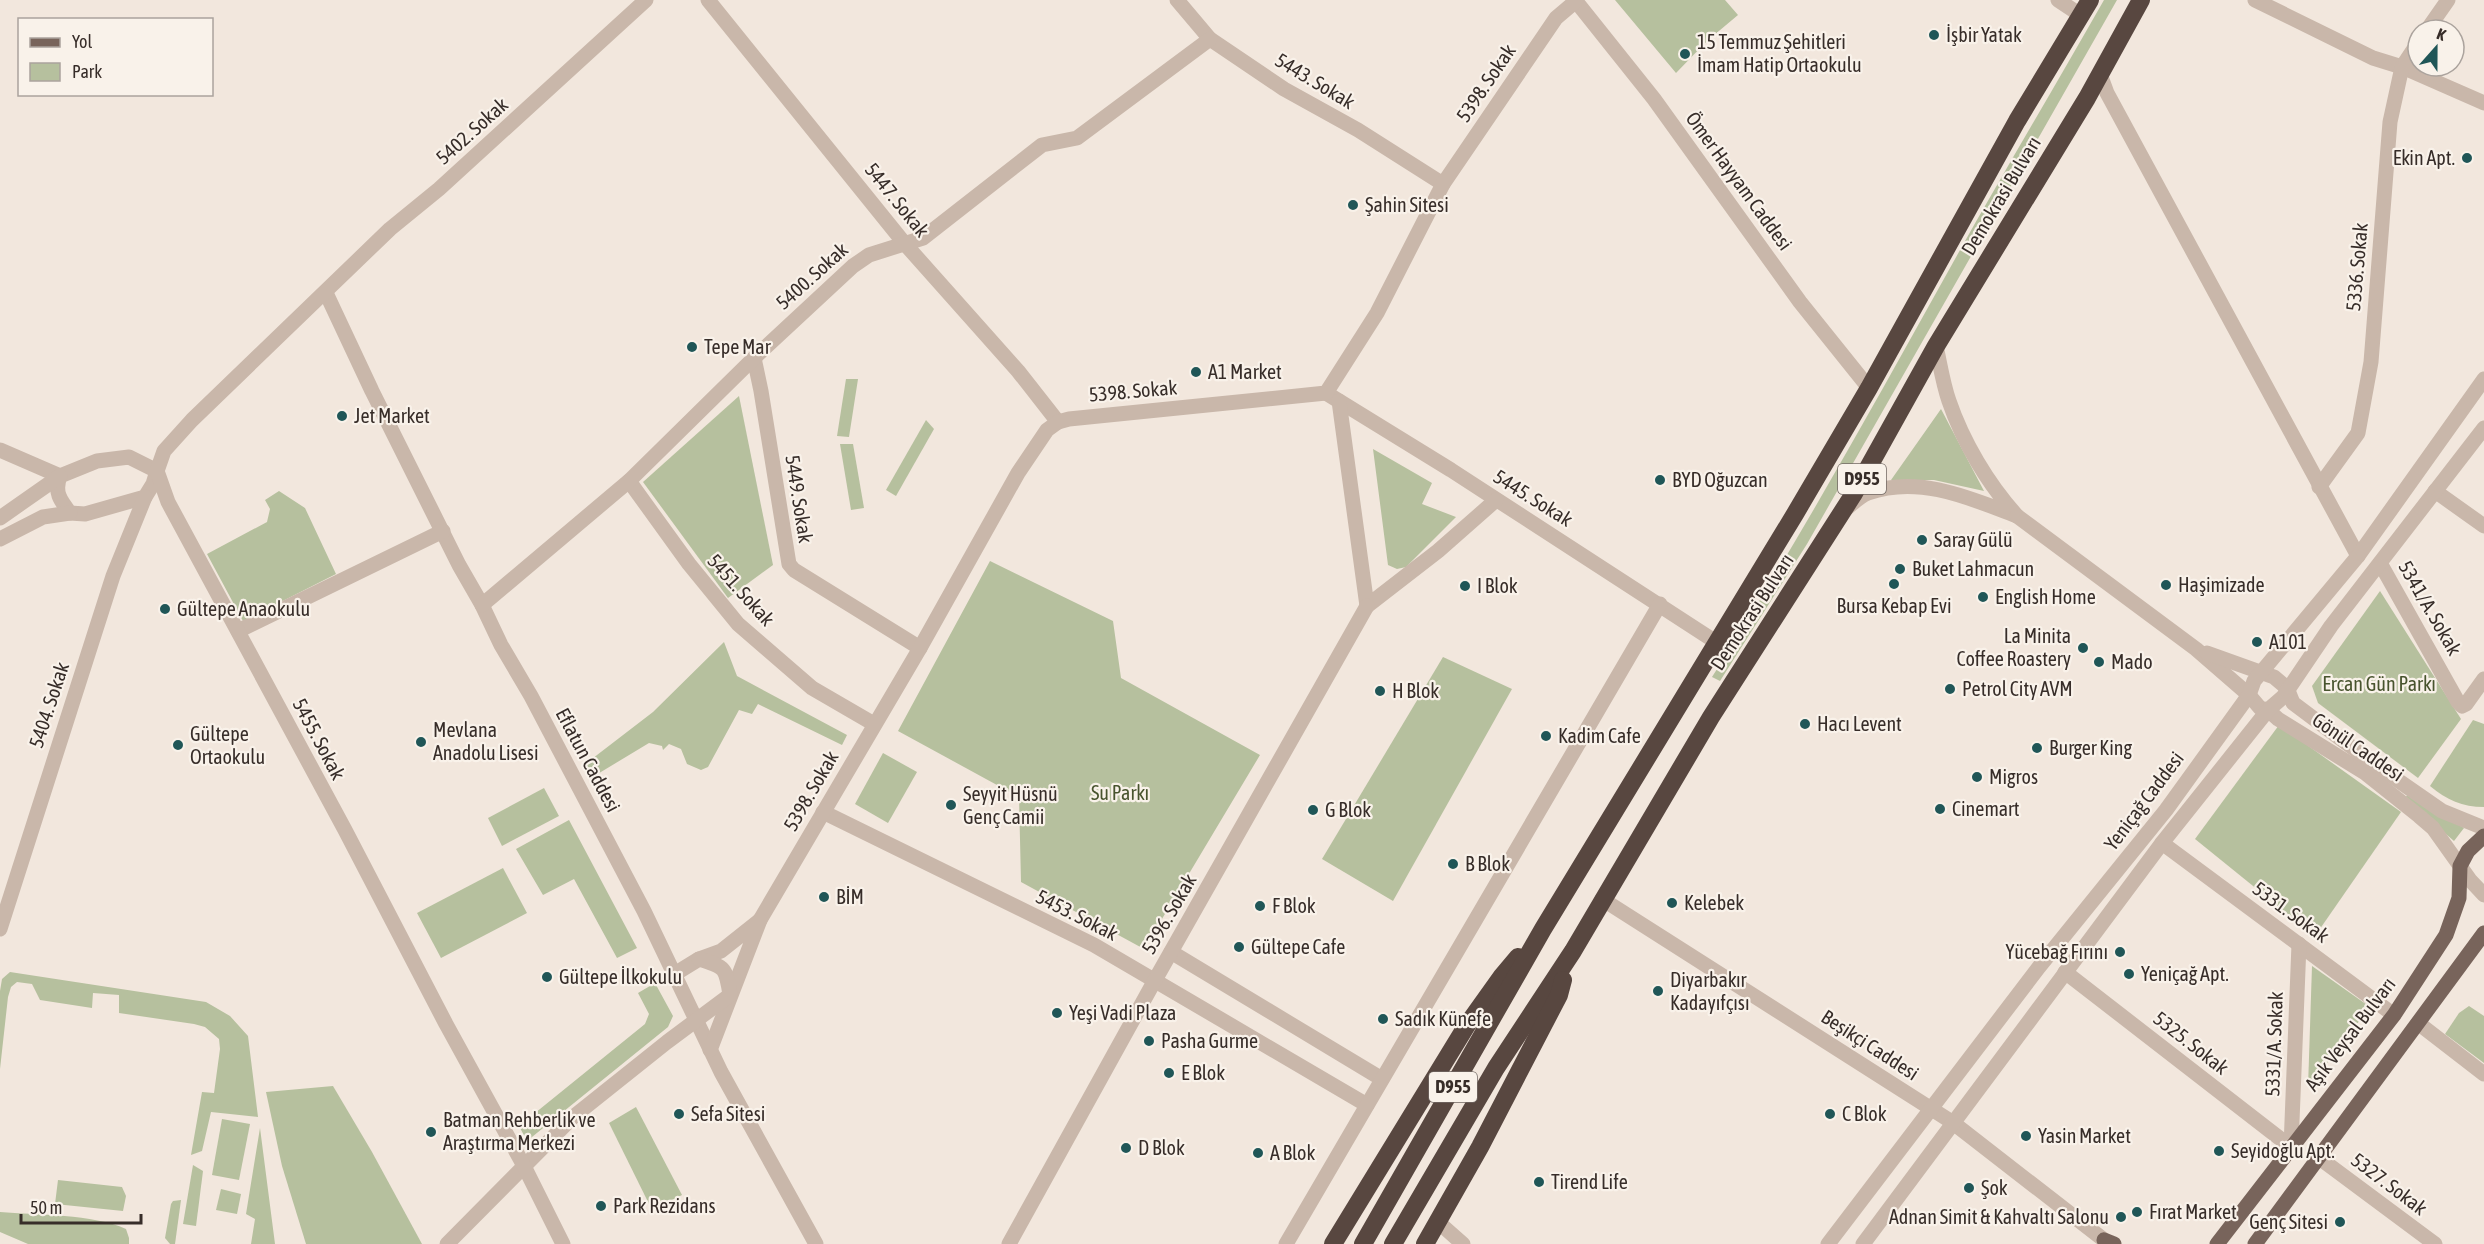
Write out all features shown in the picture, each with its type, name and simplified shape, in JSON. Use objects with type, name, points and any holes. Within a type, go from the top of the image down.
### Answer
[{"type":"highway","name":"Demokrasi Bulvarı","points":[[1394,1244],[1496,1068],[1573,951],[1711,717],[1843,511],[1936,346],[2100,74],[2141,0]]},
{"type":"highway","name":"Demokrasi Bulvarı","points":[[1363,1244],[1543,929],[1869,388],[2017,121],[2086,8]]},
{"type":"highway","points":[[1332,1244],[1467,1025],[1502,976],[1543,929]]},
{"type":"highway","points":[[1425,1244],[1480,1147],[1558,995],[1573,951]]},
{"type":"main road","points":[[2460,866],[2468,850],[2484,836]]},
{"type":"main road","name":"Aşık Veysal Bulvarı","points":[[2217,1244],[2394,1015],[2446,935],[2460,898],[2460,866]]},
{"type":"main road","points":[[2260,1240],[2318,1157],[2484,933]]},
{"type":"street","name":"5402. Sokak","points":[[326,293],[390,230],[439,189],[646,0]]},
{"type":"street","name":"5447. Sokak","points":[[708,0],[906,244],[1018,371],[1058,422]]},
{"type":"street","name":"5443. Sokak","points":[[1177,0],[1209,39],[1284,89],[1358,130],[1443,184]]},
{"type":"street","name":"5398. Sokak","points":[[710,1050],[760,920],[920,648],[1018,472],[1047,429],[1058,422],[1111,413],[1333,397],[1443,184],[1556,18],[1575,0]]},
{"type":"street","name":"Ömer Hayyam Caddesi","points":[[1575,0],[1654,99],[1800,302],[1869,388]]},
{"type":"street","points":[[2058,0],[2086,8]]},
{"type":"street","points":[[2255,0],[2373,58],[2402,67],[2484,103]]},
{"type":"street","points":[[2435,18],[2448,0]]},
{"type":"street","name":"5400. Sokak","points":[[482,604],[629,481],[754,358],[853,266],[869,255],[923,238],[1042,145],[1077,138],[1209,39]]},
{"type":"street","name":"5336. Sokak","points":[[2319,487],[2358,433],[2371,362],[2390,122],[2402,67],[2406,61]]},
{"type":"street","points":[[2100,74],[2112,103],[2358,556]]},
{"type":"street","points":[[0,518],[60,476],[97,461],[129,457],[158,471],[164,451],[192,420],[326,293]]},
{"type":"street","name":"Eflatun Caddesi","points":[[326,293],[382,412],[459,564],[644,911],[710,1050],[816,1244]]},
{"type":"street","points":[[1936,346],[1948,399],[1958,425],[1997,494],[2016,516]]},
{"type":"street","name":"5449. Sokak","points":[[754,358],[789,564],[794,570],[920,648]]},
{"type":"street","name":"Yeniçağ Caddesi","points":[[1828,1244],[2039,967],[2166,810],[2249,695],[2253,681],[2262,674],[2358,556],[2484,379]]},
{"type":"street","points":[[1333,397],[1367,606],[1438,550],[1496,500]]},
{"type":"street","name":"5445. Sokak","points":[[1333,397],[1451,470],[1716,642]]},
{"type":"street","name":"Yeniçağ Caddesi","points":[[1863,1244],[2162,843],[2268,710],[2283,697],[2287,688],[2380,563],[2484,428]]},
{"type":"street","points":[[0,450],[60,476]]},
{"type":"street","name":"5404. Sokak","points":[[0,929],[113,576],[158,471]]},
{"type":"street","name":"5455. Sokak","points":[[158,471],[168,502],[524,1166],[563,1244]]},
{"type":"street","points":[[60,476],[56,486],[59,498],[70,513]]},
{"type":"street","name":"5451. Sokak","points":[[629,481],[689,564],[738,624],[812,688],[874,724]]},
{"type":"street","points":[[1843,511],[1867,494],[1904,487],[1954,492],[2016,516]]},
{"type":"street","points":[[2435,491],[2484,526]]},
{"type":"street","points":[[0,539],[43,517],[70,513],[85,514],[145,497]]},
{"type":"street","name":"Gönül Caddesi","points":[[2016,516],[2196,649],[2249,695],[2260,708],[2268,710],[2278,719],[2365,773],[2419,816],[2433,828],[2484,896]]},
{"type":"street","points":[[237,630],[443,531]]},
{"type":"street","name":"5341/A. Sokak","points":[[2380,563],[2462,706],[2466,704],[2484,679]]},
{"type":"street","points":[[1286,1244],[1660,604]]},
{"type":"street","name":"5396. Sokak","points":[[1009,1244],[1155,980],[1367,606]]},
{"type":"street","name":"Gönül Caddesi","points":[[2196,649],[2274,677],[2287,688],[2293,703],[2373,764],[2442,812],[2484,828]]},
{"type":"street","name":"5453. Sokak","points":[[823,812],[1094,945],[1367,1106]]},
{"type":"street","name":"5331. Sokak","points":[[2162,843],[2394,1015]]},
{"type":"street","name":"Beşikçi Caddesi","points":[[1602,899],[1952,1122],[2109,1243]]},
{"type":"street","name":"5398. Sokak","points":[[673,975],[699,959],[722,951],[760,920]]},
{"type":"street","name":"5331/A. Sokak","points":[[2291,1147],[2299,944]]},
{"type":"street","points":[[1172,952],[1382,1079]]},
{"type":"street","points":[[447,1244],[573,1117],[730,995],[727,971],[720,965],[699,959]]},
{"type":"street","name":"5325. Sokak","points":[[2065,972],[2291,1147]]},
{"type":"street","points":[[2418,1023],[2484,1074]]},
{"type":"street","name":"5327. Sokak","points":[[2318,1157],[2435,1244]]},
{"type":"street","points":[[1437,1221],[1463,1244]]},
{"type":"green space","name":"15 Temmuz Şehitleri İmam Hatip Ortaokulu","points":[[1615,0],[1725,0],[1738,15],[1707,41],[1676,73]]},
{"type":"green space","points":[[2104,0],[2117,0],[1807,544],[1720,681],[1712,677],[1834,474]]},
{"type":"green space","points":[[846,379],[858,379],[849,437],[837,436]]},
{"type":"green space","points":[[739,396],[773,565],[728,598],[643,482]]},
{"type":"green space","points":[[1941,409],[1984,491],[1934,480],[1891,480]]},
{"type":"green space","points":[[926,420],[934,429],[896,496],[886,490]]},
{"type":"green space","points":[[840,444],[853,444],[864,508],[851,510]]},
{"type":"green space","points":[[1373,449],[1432,483],[1422,504],[1456,517],[1406,567],[1397,569],[1388,565]]},
{"type":"green space","points":[[279,491],[305,508],[336,574],[243,621],[207,554],[267,522],[270,509],[265,500]]},
{"type":"green space","name":"Su Parkı","points":[[990,561],[1113,621],[1121,678],[1260,755],[1144,949],[1021,882],[1019,797],[898,731]]},
{"type":"green space","name":"Ercan Gün Parkı","points":[[2380,591],[2461,719],[2418,778],[2318,703],[2312,686]]},
{"type":"green space","points":[[724,642],[737,676],[847,735],[842,745],[758,704],[752,714],[739,710],[708,767],[701,770],[687,764],[681,749],[669,744],[663,750],[662,746],[649,743],[591,778],[584,765],[653,712]]},
{"type":"green space","points":[[1443,657],[1512,689],[1393,901],[1322,859]]},
{"type":"green space","points":[[2473,720],[2484,724],[2484,807],[2455,802],[2430,786]]},
{"type":"green space","points":[[2279,725],[2401,812],[2315,936],[2195,839]]},
{"type":"green space","points":[[883,753],[917,772],[888,823],[855,804]]},
{"type":"green space","points":[[544,788],[559,816],[502,846],[488,818]]},
{"type":"green space","points":[[2408,795],[2464,828],[2454,841],[2404,798]]},
{"type":"green space","points":[[569,820],[637,948],[617,958],[574,879],[543,895],[516,849]]},
{"type":"green space","points":[[503,868],[527,913],[441,958],[417,913]]},
{"type":"green space","points":[[2312,966],[2370,1007],[2308,1088]]},
{"type":"green space","points":[[10,972],[206,1002],[230,1016],[248,1036],[258,1117],[211,1112],[202,1151],[191,1155],[202,1092],[214,1093],[220,1049],[219,1039],[205,1027],[194,1024],[119,1013],[119,995],[93,993],[92,1008],[40,1000],[32,984],[17,982],[11,987],[8,997],[0,1069],[0,991],[2,979]]},
{"type":"green space","points":[[655,983],[673,1016],[668,1027],[527,1141],[519,1126],[645,1024],[649,1014],[638,993]]},
{"type":"green space","points":[[2469,1006],[2484,1016],[2484,1063],[2445,1034],[2459,1013]]},
{"type":"green space","points":[[333,1086],[422,1244],[306,1244],[282,1166],[266,1092]]},
{"type":"green space","points":[[636,1107],[682,1195],[652,1210],[609,1123]]},
{"type":"green space","points":[[222,1119],[250,1124],[239,1180],[212,1175]]},
{"type":"green space","points":[[260,1128],[275,1244],[251,1244],[255,1219],[246,1214]]},
{"type":"green space","points":[[193,1165],[203,1171],[196,1226],[183,1224]]},
{"type":"green space","points":[[58,1180],[122,1187],[126,1196],[123,1211],[55,1204]]},
{"type":"green space","points":[[221,1189],[241,1194],[237,1214],[216,1210]]},
{"type":"green space","points":[[181,1200],[175,1244],[170,1244],[165,1238],[171,1204],[173,1201]]},
{"type":"green space","points":[[0,1212],[98,1220],[126,1229],[129,1244],[28,1244],[0,1232]]},
{"type":"place","name":"İşbir Yatak","points":[[1934,35]]},
{"type":"place","name":"15 Temmuz Şehitleri İmam Hatip Ortaokulu","points":[[1685,54]]},
{"type":"place","name":"Ekin Apt.","points":[[2467,158]]},
{"type":"place","name":"Şahin Sitesi","points":[[1353,205]]},
{"type":"place","name":"Tepe Mar","points":[[692,347]]},
{"type":"place","name":"A1 Market","points":[[1196,372]]},
{"type":"place","name":"Jet Market","points":[[342,416]]},
{"type":"place","name":"BYD Oğuzcan","points":[[1660,480]]},
{"type":"place","name":"Saray Gülü","points":[[1922,540]]},
{"type":"place","name":"Buket Lahmacun","points":[[1900,569]]},
{"type":"place","name":"Bursa Kebap Evi","points":[[1894,584]]},
{"type":"place","name":"Haşimizade","points":[[2166,585]]},
{"type":"place","name":"I Blok","points":[[1465,586]]},
{"type":"place","name":"English Home","points":[[1983,597]]},
{"type":"place","name":"Gültepe Anaokulu","points":[[165,609]]},
{"type":"place","name":"A101","points":[[2257,642]]},
{"type":"place","name":"La Minita Coffee Roastery","points":[[2083,648]]},
{"type":"place","name":"Mado","points":[[2099,662]]},
{"type":"place","name":"Petrol City AVM","points":[[1950,689]]},
{"type":"place","name":"H Blok","points":[[1380,691]]},
{"type":"place","name":"Hacı Levent","points":[[1805,724]]},
{"type":"place","name":"Kadim Cafe","points":[[1546,736]]},
{"type":"place","name":"Mevlana Anadolu Lisesi","points":[[421,742]]},
{"type":"place","name":"Gültepe Ortaokulu","points":[[178,745]]},
{"type":"place","name":"Burger King","points":[[2037,748]]},
{"type":"place","name":"Migros","points":[[1977,777]]},
{"type":"place","name":"Seyyit Hüsnü Genç Camii","points":[[951,805]]},
{"type":"place","name":"Cinemart","points":[[1940,809]]},
{"type":"place","name":"G Blok","points":[[1313,810]]},
{"type":"place","name":"B Blok","points":[[1453,864]]},
{"type":"place","name":"BİM","points":[[824,897]]},
{"type":"place","name":"Kelebek","points":[[1672,903]]},
{"type":"place","name":"F Blok","points":[[1260,906]]},
{"type":"place","name":"Gültepe Cafe","points":[[1239,947]]},
{"type":"place","name":"Yücebağ Fırını","points":[[2120,952]]},
{"type":"place","name":"Yeniçağ Apt.","points":[[2129,974]]},
{"type":"place","name":"Gültepe İlkokulu","points":[[547,977]]},
{"type":"place","name":"Diyarbakır Kadayıfçısı","points":[[1658,991]]},
{"type":"place","name":"Yeşi Vadi Plaza","points":[[1057,1013]]},
{"type":"place","name":"Sadık Künefe","points":[[1383,1019]]},
{"type":"place","name":"Pasha Gurme","points":[[1149,1041]]},
{"type":"place","name":"E Blok","points":[[1169,1073]]},
{"type":"place","name":"Sefa Sitesi","points":[[679,1114]]},
{"type":"place","name":"C Blok","points":[[1830,1114]]},
{"type":"place","name":"Batman Rehberlik ve Araştırma Merkezi","points":[[431,1132]]},
{"type":"place","name":"Yasin Market","points":[[2026,1136]]},
{"type":"place","name":"D Blok","points":[[1126,1148]]},
{"type":"place","name":"Seyidoğlu Apt.","points":[[2219,1151]]},
{"type":"place","name":"A Blok","points":[[1258,1153]]},
{"type":"place","name":"Tirend Life","points":[[1539,1182]]},
{"type":"place","name":"Şok","points":[[1969,1188]]},
{"type":"place","name":"Park Rezidans","points":[[601,1206]]},
{"type":"place","name":"Fırat Market","points":[[2137,1212]]},
{"type":"place","name":"Adnan Simit & Kahvaltı Salonu","points":[[2121,1217]]},
{"type":"place","name":"Genç Sitesi","points":[[2340,1222]]}]
